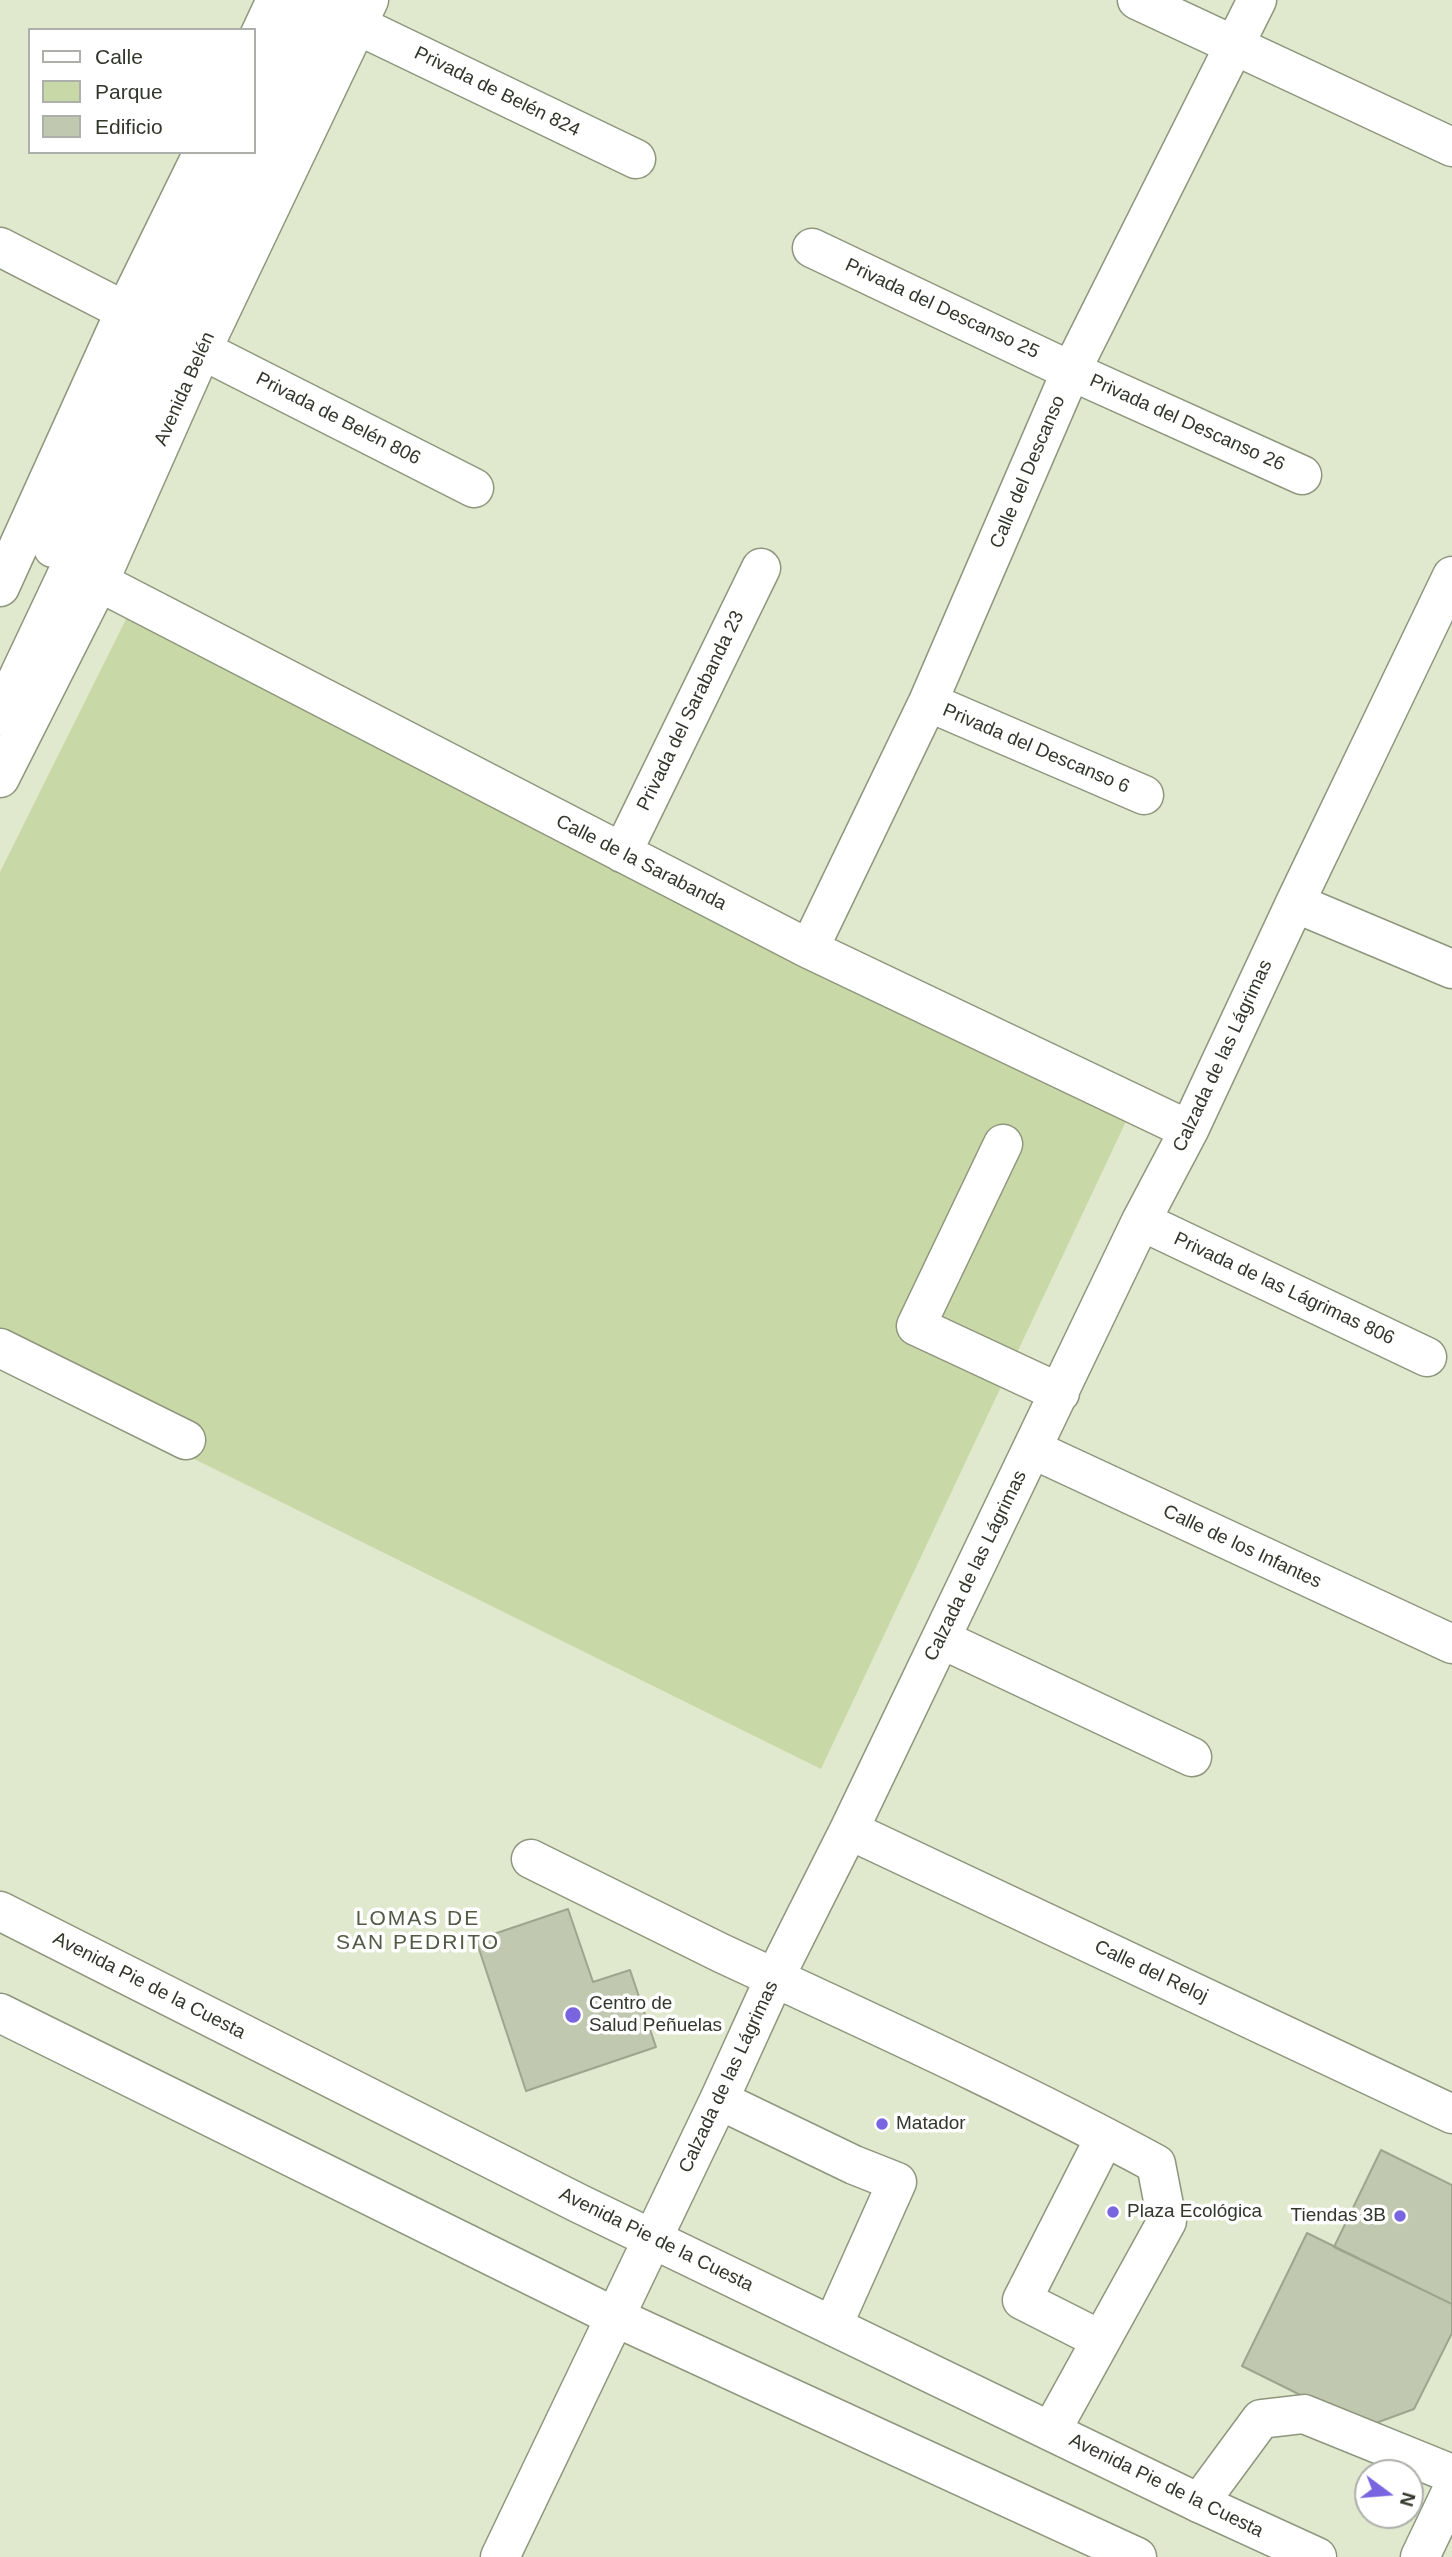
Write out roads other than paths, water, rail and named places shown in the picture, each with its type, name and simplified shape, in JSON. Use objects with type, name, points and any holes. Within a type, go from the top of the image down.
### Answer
[{"type":"street","points":[[256,43],[276,0]]},
{"type":"street","points":[[256,107],[306,0]]},
{"type":"street","points":[[1137,0],[1452,147]]},
{"type":"street","name":"Calle del Descanso","points":[[809,949],[928,702],[1071,371],[1256,0]]},
{"type":"street","points":[[0,716],[355,8]]},
{"type":"street","name":"Privada de Belén 824","points":[[355,8],[636,159]]},
{"type":"street","name":"Avenida Belén","points":[[0,778],[99,582],[355,8]]},
{"type":"street","points":[[0,587],[125,311],[201,154]]},
{"type":"street","points":[[0,673],[102,431],[233,154]]},
{"type":"street","points":[[0,247],[125,311]]},
{"type":"street","name":"Privada del Descanso 25","points":[[812,248],[1071,371]]},
{"type":"street","name":"Privada de Belén 806","points":[[202,350],[474,488]]},
{"type":"street","name":"Privada del Descanso 26","points":[[1071,371],[1302,475]]},
{"type":"street","name":"Privada del Sarabanda 23","points":[[622,853],[761,568]]},
{"type":"street","name":"Calzada de las Lágrimas","points":[[500,2557],[775,1977],[849,1830],[1142,1221],[1189,1130],[1294,903],[1452,576]]},
{"type":"street","name":"Calle de la Sarabanda","points":[[99,582],[809,949],[1189,1130]]},
{"type":"street","name":"Privada del Descanso 6","points":[[928,702],[1144,795]]},
{"type":"street","points":[[1294,903],[1452,969]]},
{"type":"street","points":[[1003,1144],[915,1326],[1060,1393]]},
{"type":"street","name":"Privada de las Lágrimas 806","points":[[1142,1221],[1427,1357]]},
{"type":"street","points":[[0,1348],[186,1440]]},
{"type":"street","name":"Calle de los Infantes","points":[[1032,1449],[1452,1644]]},
{"type":"street","points":[[941,1639],[1192,1757]]},
{"type":"street","name":"Calle del Reloj","points":[[849,1830],[1452,2114]]},
{"type":"street","points":[[531,1859],[1156,2164],[1167,2221],[1051,2431]]},
{"type":"street","name":"Avenida Pie de la Cuesta","points":[[0,1911],[567,2197],[1199,2503],[1317,2557]]},
{"type":"street","points":[[0,2013],[615,2317],[1117,2553]]},
{"type":"street","points":[[719,2100],[855,2165],[897,2182],[833,2325]]},
{"type":"street","points":[[1101,2340],[1022,2300],[1105,2137]]},
{"type":"street","points":[[1199,2503],[1261,2420],[1304,2414],[1452,2474]]},
{"type":"street","points":[[1420,2557],[1452,2490]]},
{"type":"place","name":"Centro de Salud Peñuelas","points":[[573,2015]]},
{"type":"place","name":"Matador","points":[[882,2124]]},
{"type":"place","name":"Plaza Ecológica","points":[[1113,2212]]},
{"type":"place","name":"Tiendas 3B","points":[[1400,2216]]},
{"type":"district","name":"LOMAS DE SAN PEDRITO","points":[[418,1931]]}]
